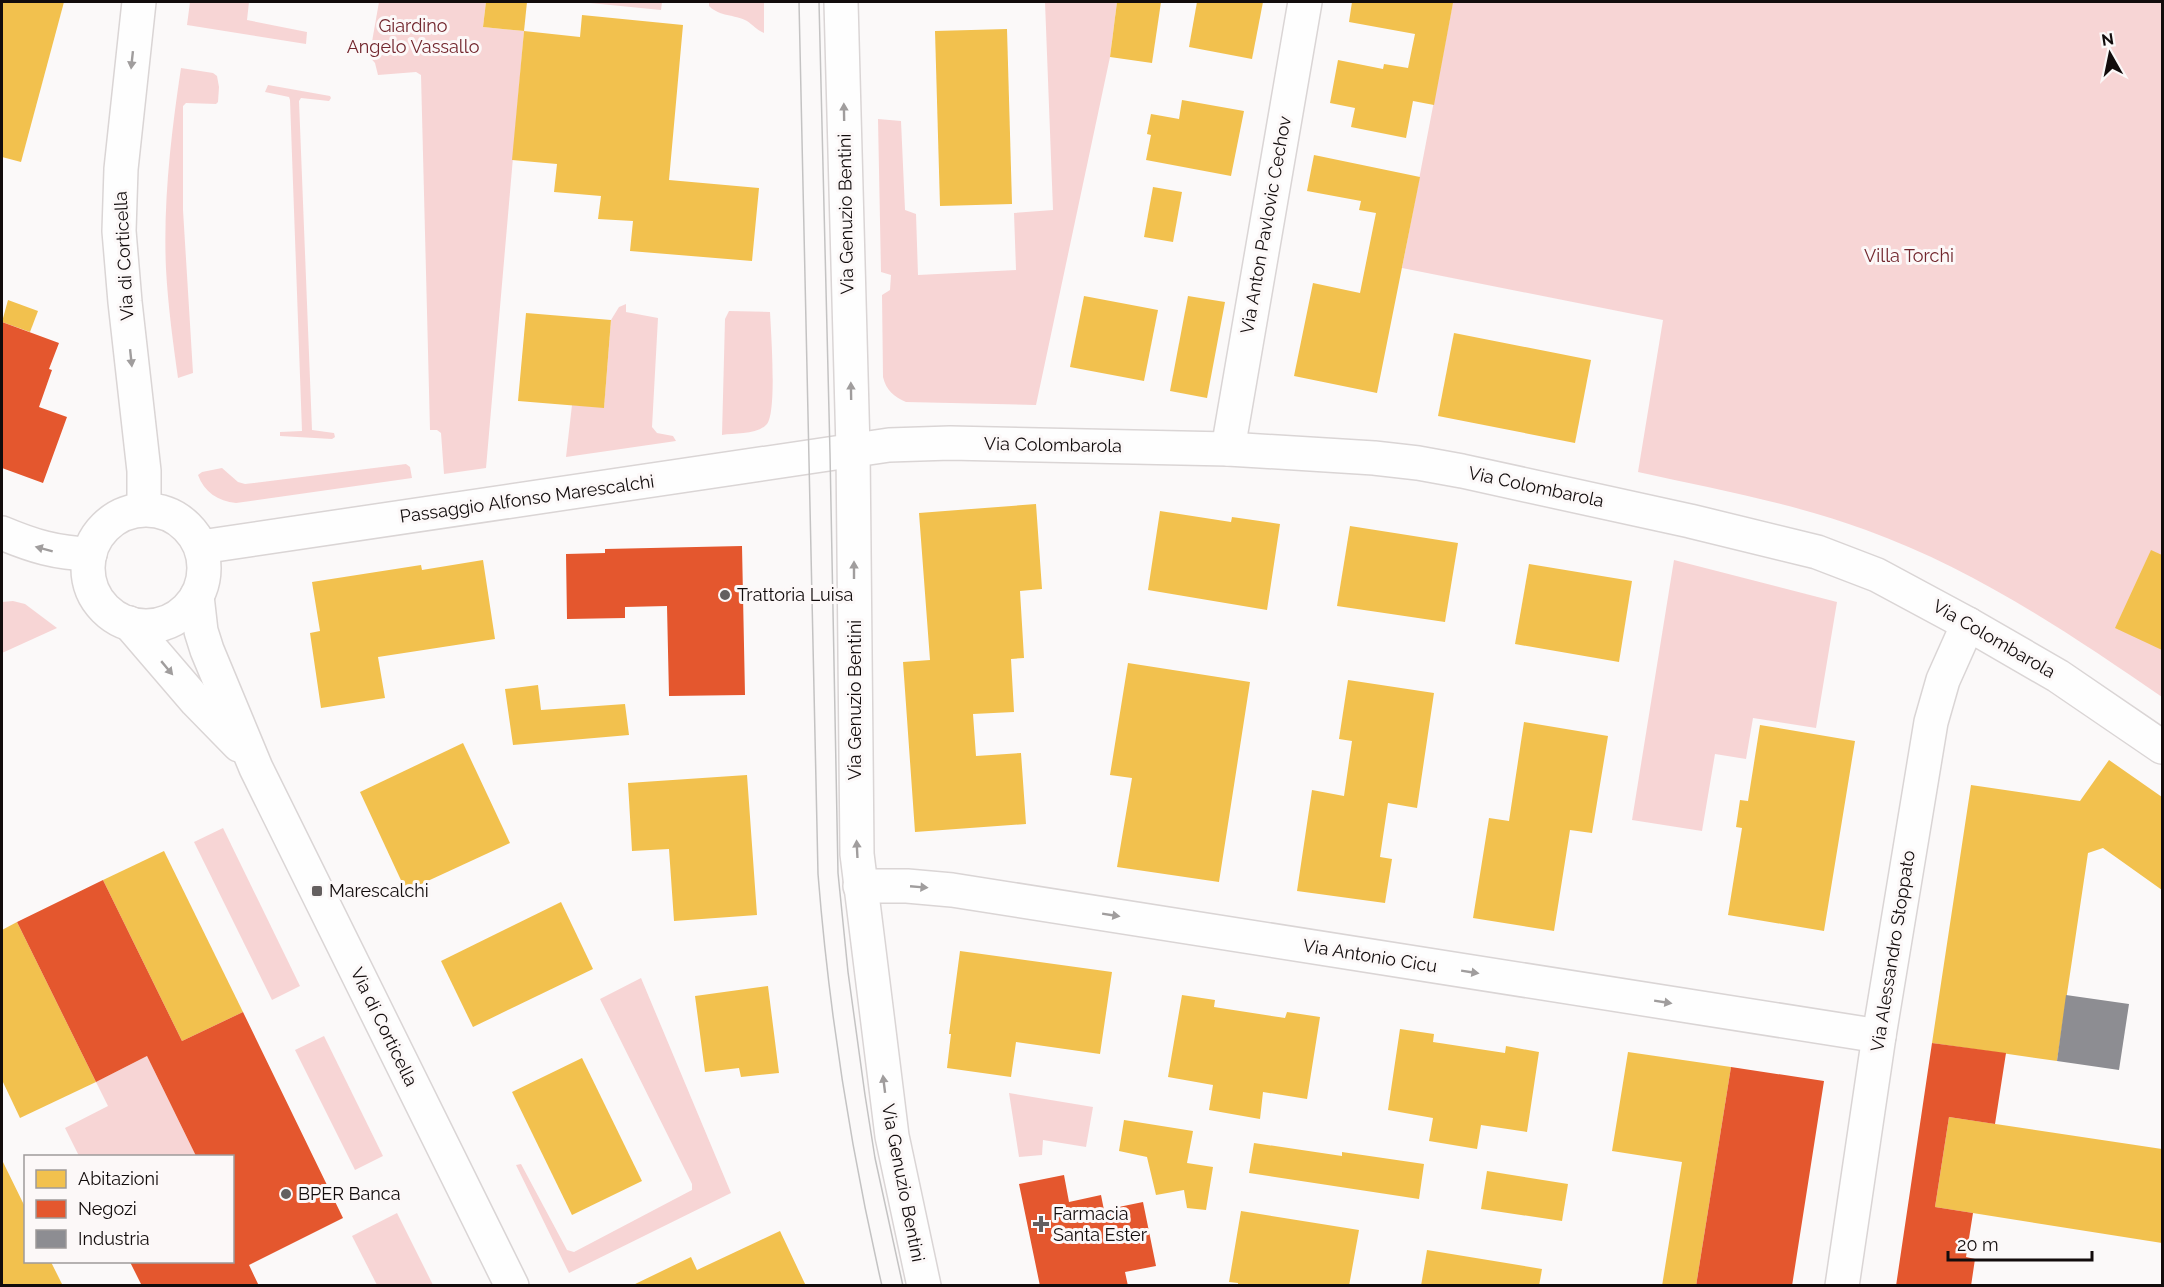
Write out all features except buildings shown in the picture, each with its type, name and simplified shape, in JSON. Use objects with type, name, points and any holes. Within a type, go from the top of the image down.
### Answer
[{"type":"street","name":"Via di Corticella","points":[[139,2],[121,169],[119,231],[144,471],[144,510],[127,513],[110,522],[98,536],[90,555],[88,567],[90,584],[96,599],[106,611],[129,623],[196,701],[233,738],[256,768]]},
{"type":"street","name":"Via Genuzio Bentini","points":[[841,2],[853,449],[856,826],[860,886],[891,1136],[924,1286]]},
{"type":"street","name":"Via Anton Pavlovic Cechov","points":[[1228,448],[1305,2]]},
{"type":"street","name":"Via Colombarola","points":[[853,449],[941,443],[1228,448],[1332,454],[1418,463],[1690,521],[1817,552],[1904,588],[2058,676],[2163,747]]},
{"type":"street","name":"Passaggio Alfonso Marescalchi","points":[[201,547],[735,469],[853,449]]},
{"type":"street","points":[[144,510],[169,514],[180,521],[201,547]]},
{"type":"street","points":[[2,533],[43,549],[90,555]]},
{"type":"street","name":"Via di Corticella","points":[[201,547],[204,569],[197,596],[201,631],[256,768],[512,1286]]},
{"type":"street","points":[[129,623],[139,626],[165,622],[189,608],[197,596]]},
{"type":"street","name":"Via Alessandro Stoppato","points":[[1842,1286],[1879,1036],[1933,711],[1942,680],[1968,624]]},
{"type":"street","name":"Via Antonio Cicu","points":[[860,886],[907,886],[952,890],[1879,1036]]},
{"type":"green space","points":[[190,2],[249,2],[247,20],[307,32],[306,44],[187,25]]},
{"type":"green space","name":"Giardino Angelo Vassallo","points":[[379,2],[486,2],[483,27],[524,31],[486,468],[444,474],[441,433],[437,430],[430,430],[421,75],[416,72],[378,75],[375,63],[367,54],[370,53]]},
{"type":"green space","points":[[580,2],[662,2],[661,10]]},
{"type":"green space","points":[[709,2],[764,2],[764,33],[747,21],[713,10]]},
{"type":"green space","points":[[1045,2],[1117,2],[1110,57],[1036,405],[906,402],[891,392],[883,377],[882,295],[890,290],[891,275],[881,272],[878,119],[901,121],[905,210],[916,214],[918,275],[1016,270],[1014,213],[1053,210]]},
{"type":"green space","name":"Villa Torchi","points":[[1453,2],[2162,2],[2162,697],[2092,649],[2020,604],[1983,583],[1906,546],[1838,520],[1810,512],[1638,472],[1663,320],[1402,268]]},
{"type":"green space","points":[[181,68],[213,73],[217,76],[219,87],[216,104],[186,103],[183,106],[183,210],[193,373],[178,378],[168,297],[165,244],[169,168]]},
{"type":"green space","points":[[268,85],[331,98],[329,101],[301,98],[299,101],[312,430],[334,433],[335,437],[332,439],[280,436],[280,432],[302,431],[290,100],[289,97],[265,92]]},
{"type":"green space","points":[[626,304],[626,312],[658,318],[652,427],[657,433],[673,436],[676,441],[566,457],[572,405],[604,407],[611,320],[619,307]]},
{"type":"green space","points":[[729,311],[770,312],[772,404],[770,417],[763,428],[752,432],[722,435],[725,319]]},
{"type":"green space","points":[[406,464],[410,467],[412,478],[236,503],[213,495],[198,475],[222,468],[238,482],[245,484]]},
{"type":"green space","points":[[1674,560],[1837,602],[1816,728],[1753,718],[1746,759],[1715,754],[1702,831],[1632,820]]},
{"type":"green space","points":[[13,601],[25,604],[57,628],[2,653],[2,602]]},
{"type":"green space","points":[[223,828],[300,986],[272,1000],[194,842]]},
{"type":"green space","points":[[641,978],[731,1193],[569,1273],[516,1165],[521,1164],[567,1250],[574,1252],[692,1190],[692,1184],[600,999]]},
{"type":"green space","points":[[324,1036],[383,1156],[355,1170],[295,1050]]},
{"type":"green space","points":[[147,1056],[196,1155],[78,1155],[65,1128],[108,1106],[96,1082]]},
{"type":"green space","points":[[1009,1093],[1093,1107],[1086,1147],[1043,1140],[1042,1155],[1019,1157]]},
{"type":"green space","points":[[397,1213],[433,1285],[377,1285],[352,1236]]},
{"type":"tram line","points":[[799,2],[818,874],[828,978],[851,1133],[882,1286]]},
{"type":"tram line","points":[[819,2],[838,873],[848,972],[865,1095],[875,1158],[903,1286]]},
{"type":"place","name":"Trattoria Luisa","points":[[725,595]]},
{"type":"place","name":"Marescalchi","points":[[317,891]]},
{"type":"place","name":"BPER Banca","points":[[286,1194]]},
{"type":"place","name":"Farmacia Santa Ester","points":[[1041,1224]]}]
